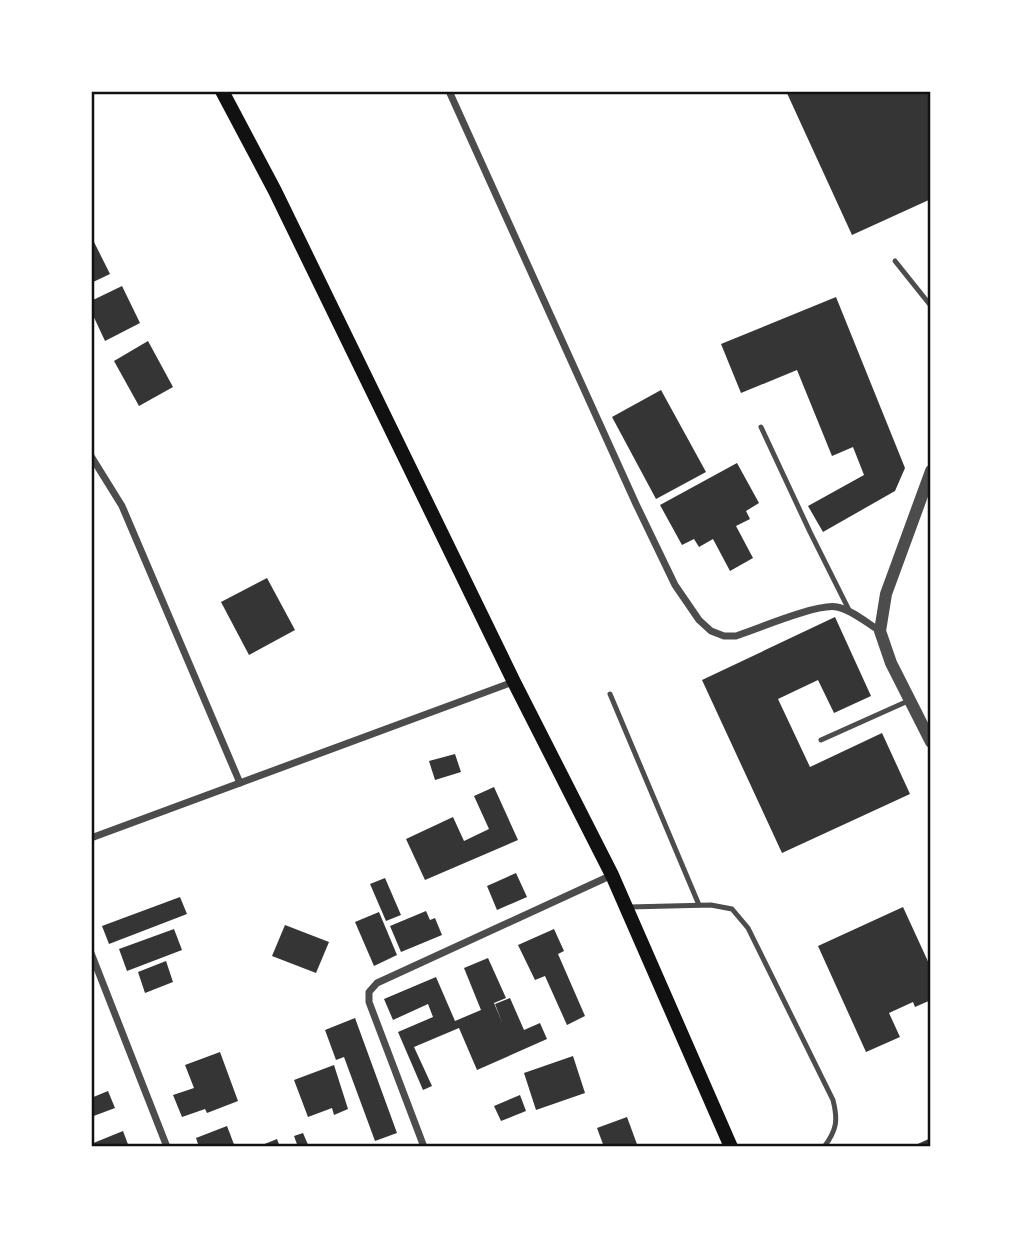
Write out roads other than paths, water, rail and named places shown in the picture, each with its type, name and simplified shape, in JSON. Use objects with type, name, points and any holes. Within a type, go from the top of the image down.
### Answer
[{"type":"main road","points":[[222,91],[275,191],[514,682],[612,874],[731,1147]]},
{"type":"street","points":[[449,91],[636,504],[675,585],[699,620],[710,631],[724,636],[736,636],[821,608],[836,606],[880,631]]},
{"type":"street","points":[[91,456],[122,506],[240,783]]},
{"type":"street","points":[[931,471],[886,594],[880,631],[891,663],[931,743]]},
{"type":"street","points":[[91,838],[514,682]]},
{"type":"street","points":[[424,1147],[369,1002],[369,992],[377,983],[612,874]]},
{"type":"street","points":[[91,953],[167,1147]]},
{"type":"lane","points":[[895,261],[931,306]]},
{"type":"lane","points":[[761,427],[850,612]]},
{"type":"lane","points":[[610,694],[699,905]]},
{"type":"lane","points":[[821,740],[910,700]]},
{"type":"lane","points":[[627,907],[699,905],[732,909],[747,928],[833,1100],[838,1120],[830,1140],[824,1147]]}]
